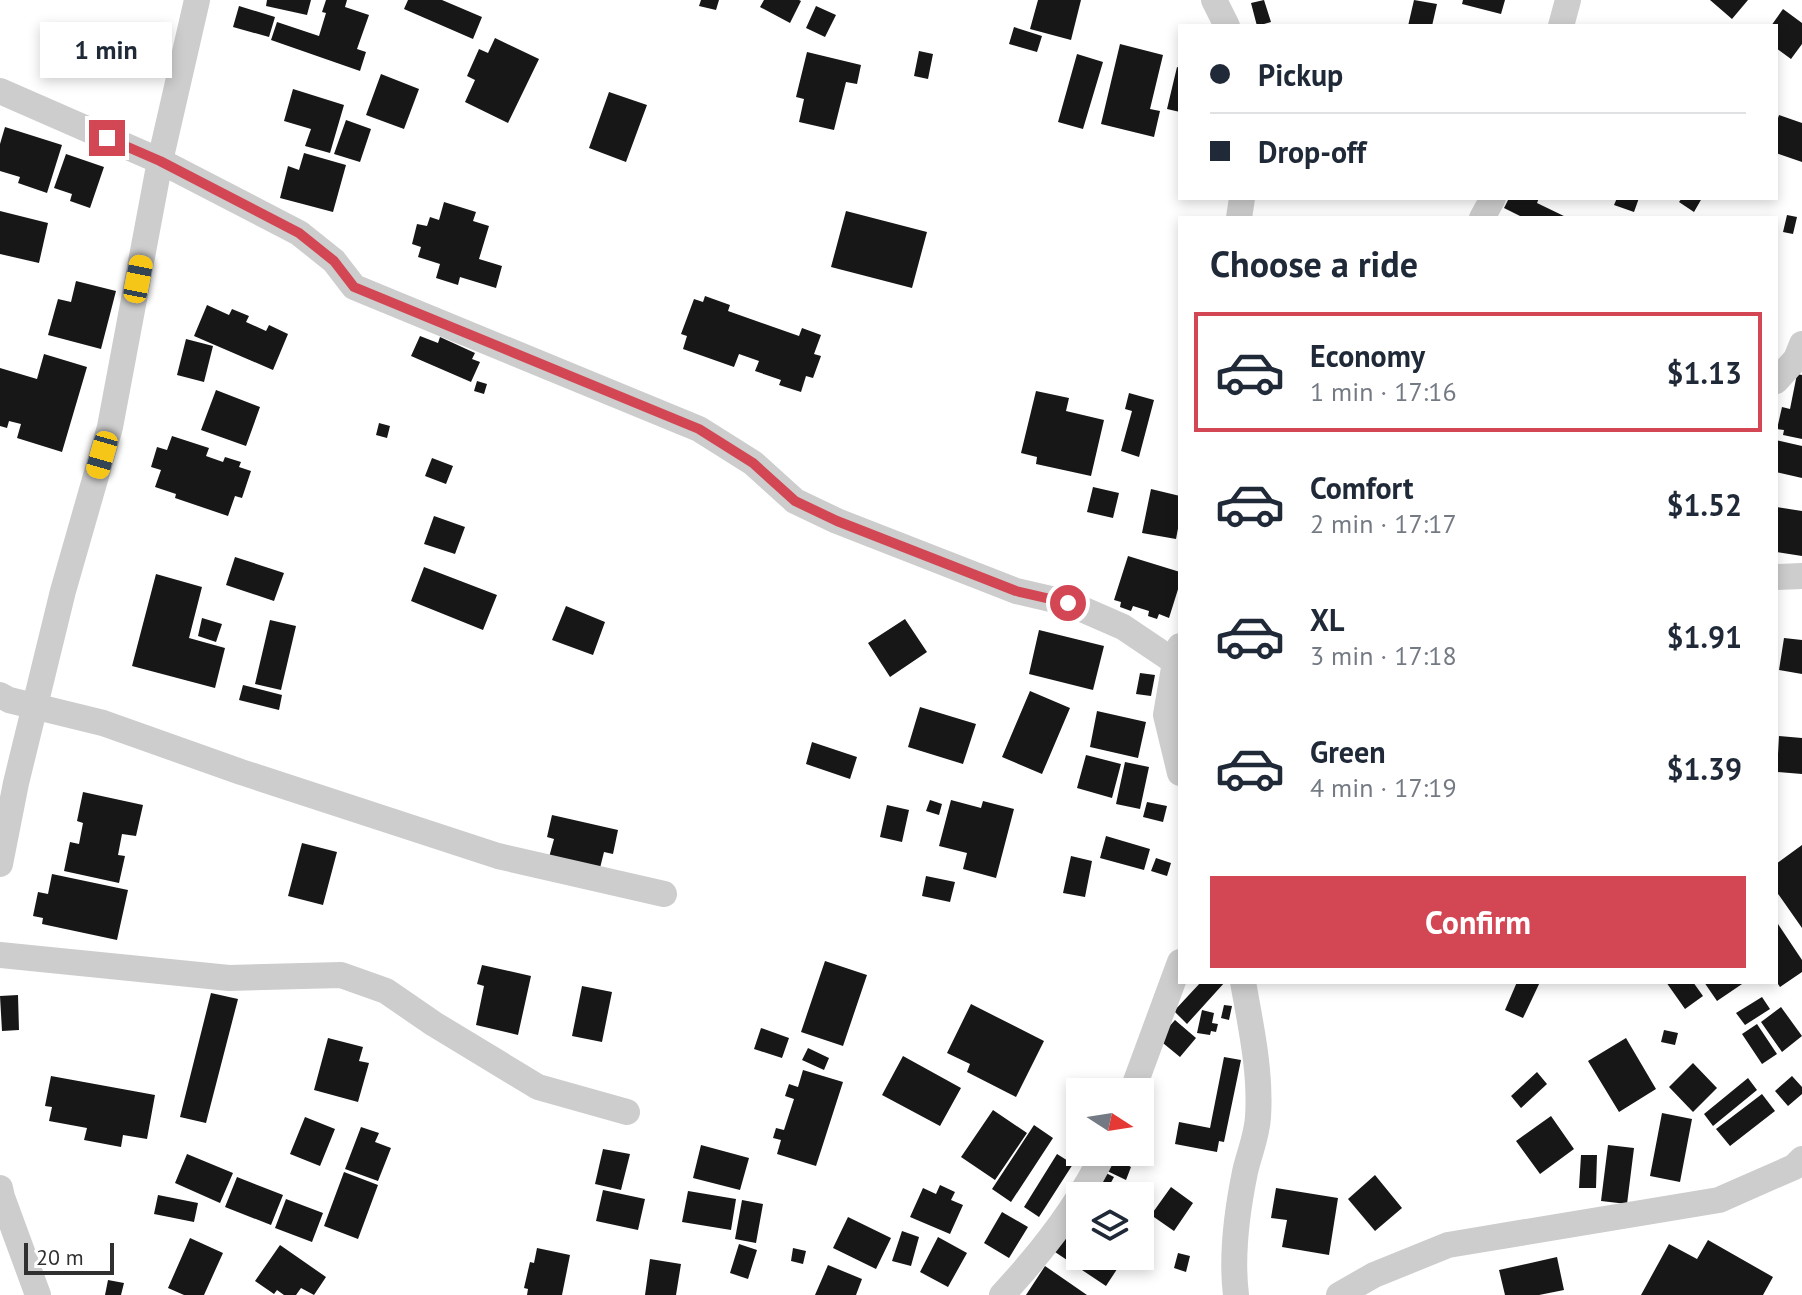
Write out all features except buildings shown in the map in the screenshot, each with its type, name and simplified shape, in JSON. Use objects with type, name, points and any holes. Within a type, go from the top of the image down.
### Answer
[{"type":"street","points":[[0,864],[16,783],[63,591],[110,427],[160,161],[197,0]]},
{"type":"street","points":[[1214,0],[1226,24]]},
{"type":"street","points":[[1562,24],[1568,0]]},
{"type":"street","points":[[0,91],[160,161],[299,233],[334,261],[354,287],[699,429],[753,463],[795,501],[837,521],[1016,591],[1068,603],[1177,654],[1166,715],[1178,765]]},
{"type":"street","points":[[1778,379],[1796,359],[1802,344]]},
{"type":"street","points":[[1778,577],[1802,576]]},
{"type":"street","points":[[0,695],[9,700],[103,723],[241,772],[498,856],[664,894]]},
{"type":"street","points":[[0,955],[229,978],[341,975],[386,991],[538,1087],[627,1112]]},
{"type":"street","points":[[1137,1078],[1178,967]]},
{"type":"street","points":[[1236,1295],[1235,1240],[1245,1173],[1258,1120],[1258,1073],[1243,984]]},
{"type":"street","points":[[1339,1295],[1374,1275],[1448,1245],[1719,1200],[1794,1167],[1802,1159]]},
{"type":"street","points":[[1002,1295],[1042,1250],[1097,1166]]},
{"type":"street","points":[[1,1194],[38,1295]]},
{"type":"route","points":[[107,138],[160,161],[299,233],[334,261],[354,287],[699,429],[753,463],[795,501],[837,521],[1016,591],[1068,603]]}]
